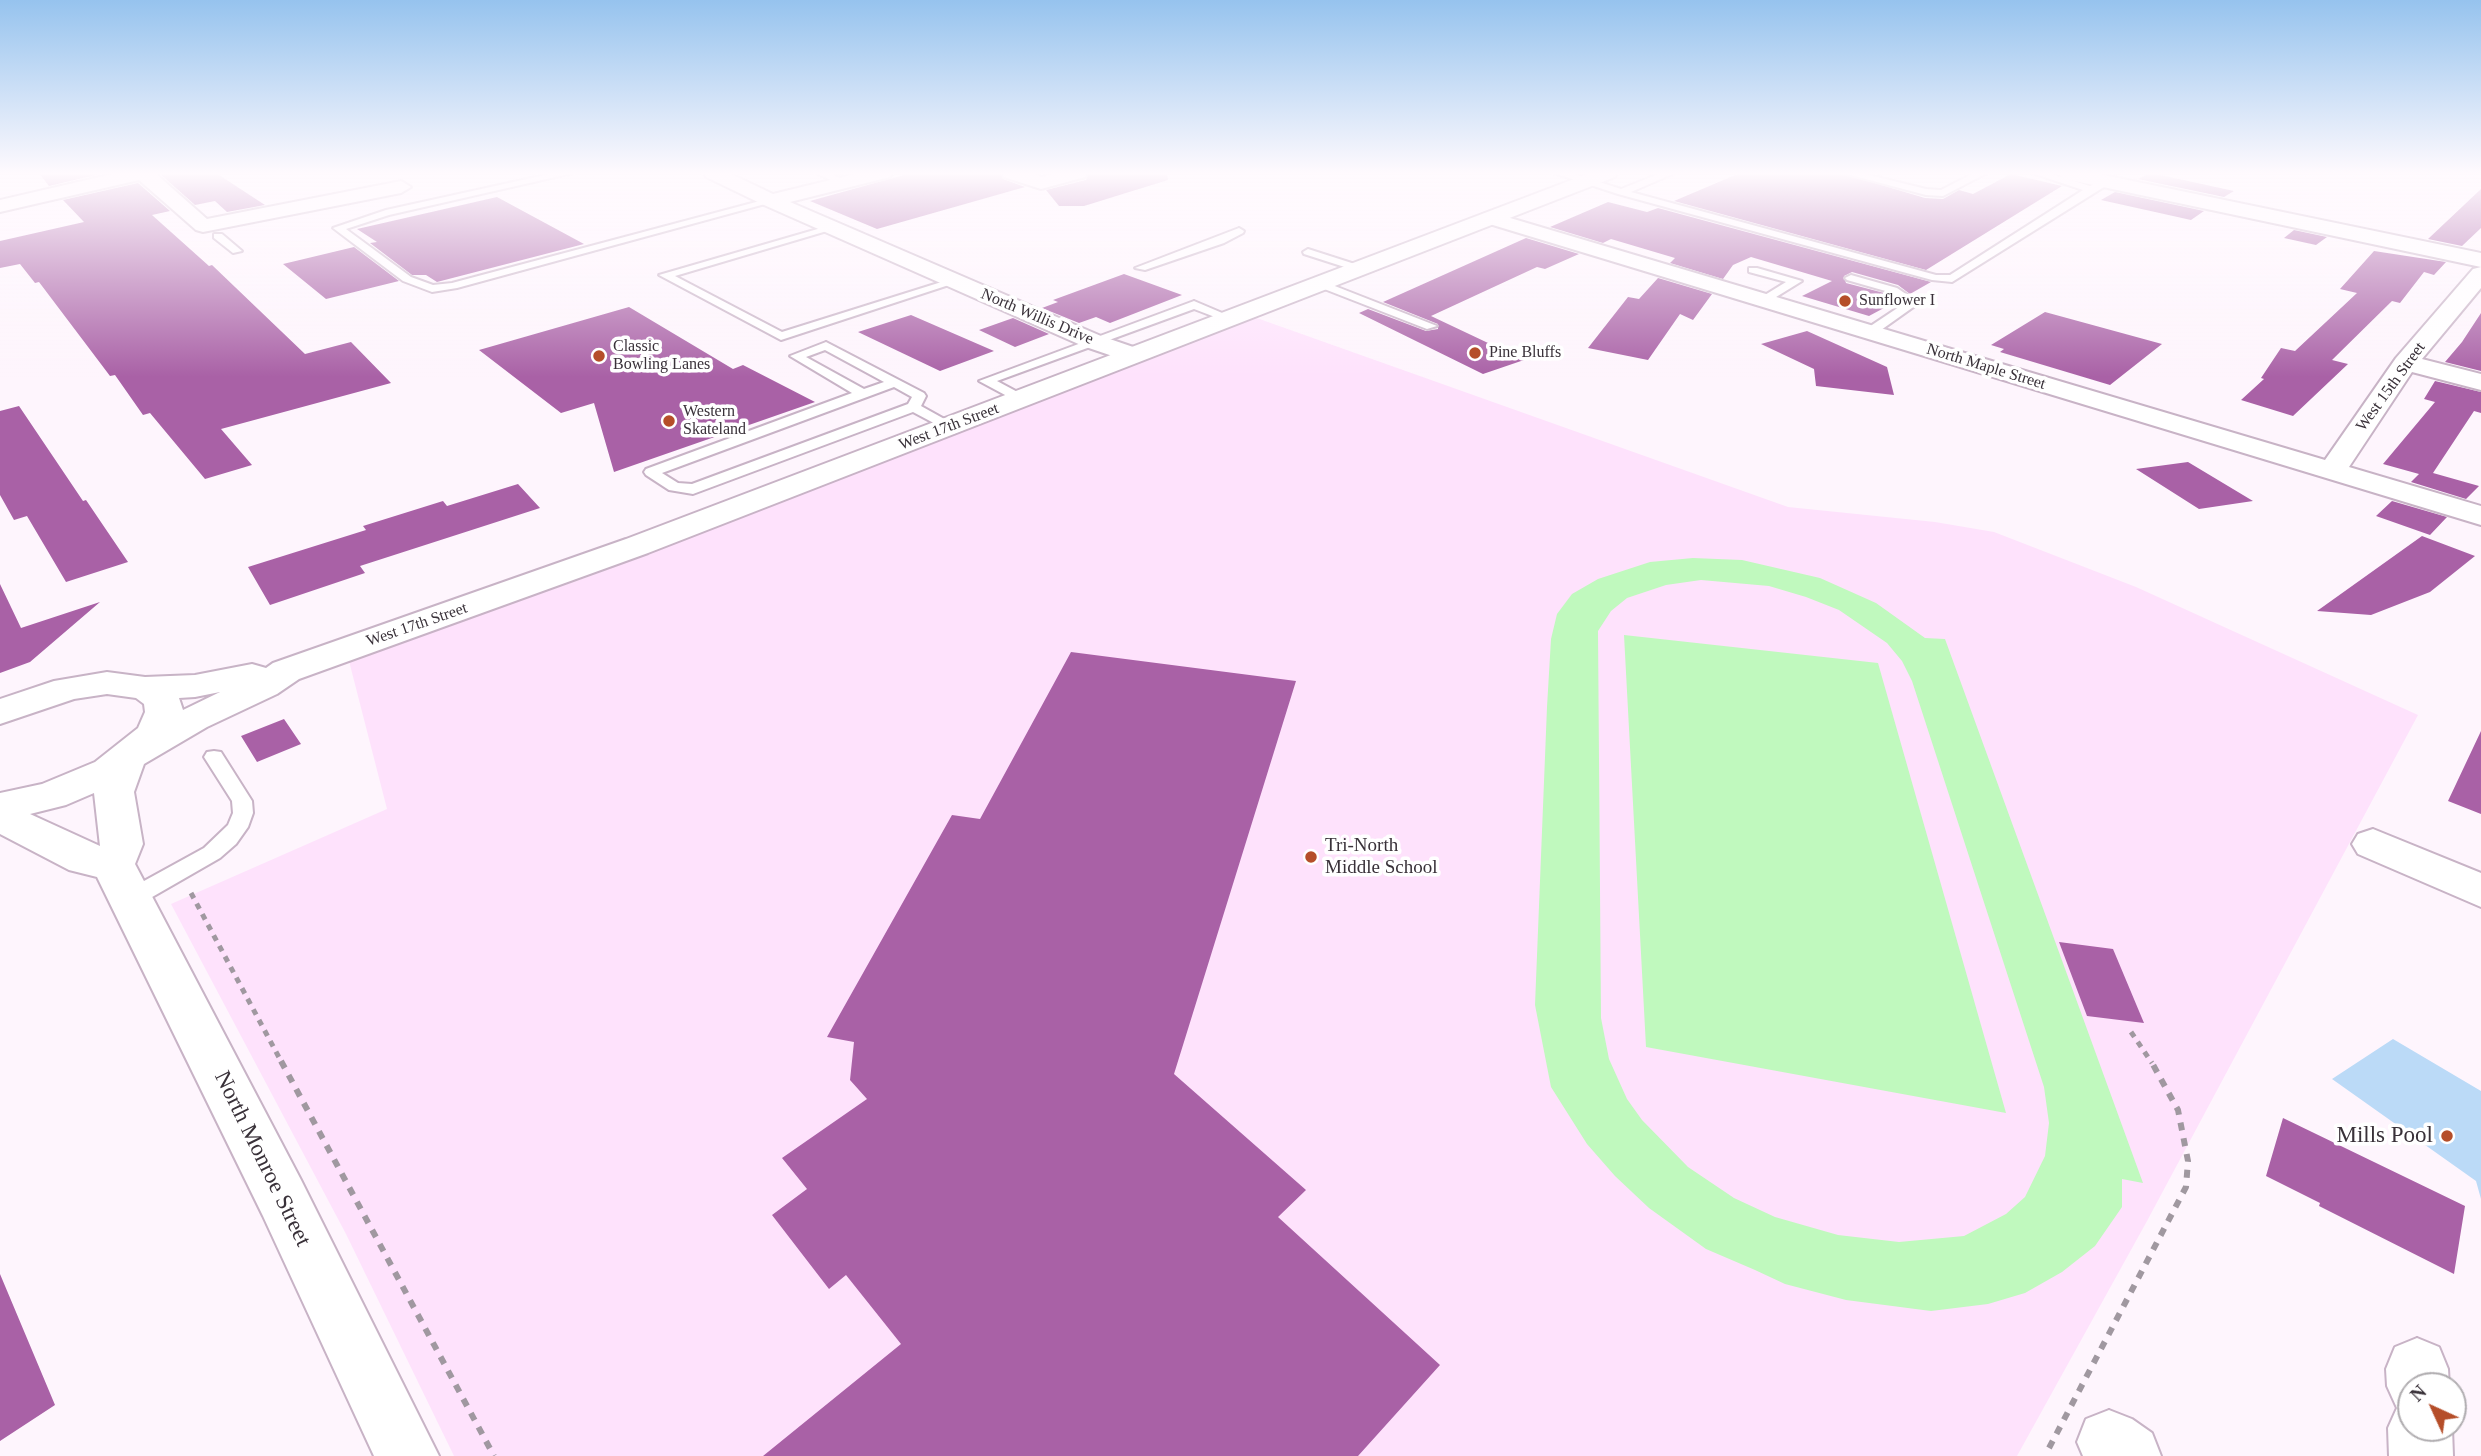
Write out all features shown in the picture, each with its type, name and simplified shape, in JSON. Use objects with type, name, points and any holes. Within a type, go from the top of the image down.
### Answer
[{"type":"street","name":"North Willis Drive","points":[[862,241],[1092,341],[1133,355]]},
{"type":"street","name":"West 17th Street","points":[[6,709],[67,689],[91,685],[121,683],[145,688],[195,686],[286,671],[566,573],[1429,241]]},
{"type":"street","name":"North Maple Street","points":[[1567,241],[2481,516]]},
{"type":"street","points":[[2391,241],[2481,260]]},
{"type":"street","name":"West 15th Street","points":[[2332,471],[2404,363],[2481,274]]},
{"type":"street","points":[[2404,363],[2481,382]]},
{"type":"street","name":"West 17th Street","points":[[0,807],[62,792],[194,719],[264,686],[286,671]]},
{"type":"street","points":[[122,881],[122,844],[114,792],[117,776],[131,756],[161,724],[164,712],[163,702],[145,688]]},
{"type":"street","points":[[0,816],[122,881]]},
{"type":"street","points":[[2373,844],[2481,891]]},
{"type":"street","name":"North Monroe Street","points":[[122,881],[282,1198],[407,1456]]},
{"type":"lane","points":[[224,241],[237,251]]},
{"type":"lane","points":[[356,241],[407,279],[432,289],[453,286],[622,241]]},
{"type":"lane","points":[[786,241],[665,275],[781,336],[955,281]]},
{"type":"lane","points":[[1141,268],[1220,241]]},
{"type":"lane","points":[[1800,241],[1936,278],[1952,279],[2012,241]]},
{"type":"lane","points":[[1308,252],[1357,268]]},
{"type":"lane","points":[[1753,270],[1796,281],[1764,300]]},
{"type":"lane","points":[[1851,278],[1894,290],[1913,303],[1870,332]]},
{"type":"lane","points":[[1318,283],[1431,326]]},
{"type":"lane","points":[[1020,399],[986,381],[1194,305],[1228,318]]},
{"type":"lane","points":[[863,394],[796,356],[826,346],[895,382],[919,396],[914,407],[694,489],[674,487],[652,472],[863,394],[895,382]]},
{"type":"lane","points":[[914,407],[950,426]]},
{"type":"lane","points":[[122,881],[180,872],[229,839],[243,813],[242,802],[214,757]]},
{"type":"path","points":[[180,872],[494,1456]]},
{"type":"path","points":[[2049,1448],[2186,1187],[2188,1161],[2178,1110],[2132,1032]]},
{"type":"shaded area","name":"Tri-North Middle School","points":[[1254,317],[1788,507],[1935,522],[1994,532],[2136,587],[2418,715],[2147,1221],[2017,1456],[454,1456],[346,1234],[171,904],[387,809],[349,661],[593,575]]},
{"type":"green space","points":[[1693,558],[1742,560],[1820,578],[1876,603],[1925,638],[1945,639],[2143,1183],[2122,1179],[2122,1207],[2095,1246],[2062,1272],[2025,1293],[1988,1304],[1931,1311],[1846,1300],[1785,1284],[1706,1249],[1649,1208],[1615,1176],[1587,1144],[1551,1087],[1535,1005],[1551,639],[1557,614],[1572,594],[1598,579],[1650,562]],"holes":[[[1701,580],[1769,586],[1839,610],[1887,643],[1902,661],[1912,681],[2044,1087],[2049,1123],[2045,1156],[2025,1197],[2006,1214],[1964,1236],[1899,1242],[1838,1235],[1775,1217],[1734,1198],[1688,1167],[1642,1120],[1627,1099],[1609,1059],[1601,1018],[1598,631],[1611,611],[1627,598],[1666,585]]]},
{"type":"green space","points":[[1624,635],[1878,663],[2006,1113],[1646,1047]]},
{"type":"water","name":"Mills Pool","points":[[2393,1039],[2481,1091],[2481,1199],[2476,1181],[2332,1079]]},
{"type":"building","points":[[0,241],[181,241],[209,266],[212,265],[305,354],[351,342],[391,383],[221,429],[252,465],[205,479],[150,413],[143,415],[115,375],[110,376],[39,282],[35,283],[20,264],[0,268]]},
{"type":"building","points":[[578,241],[584,244],[437,282],[426,275],[412,275],[370,243]]},
{"type":"building","points":[[1519,241],[1536,241],[1579,254],[1545,269],[1537,267],[1431,316],[1524,360],[1483,374],[1359,313],[1368,309],[1426,331],[1438,329],[1438,324],[1383,302]]},
{"type":"building","points":[[1618,241],[1780,241],[1931,282],[1910,294],[1898,285],[1852,272],[1844,276],[1846,283],[1888,294],[1897,301],[1869,316],[1802,296],[1832,281],[1751,257],[1733,265],[1723,279],[1670,263],[1675,258]]},
{"type":"building","points":[[1820,241],[1973,241],[1926,270]]},
{"type":"building","points":[[2297,241],[2322,241],[2316,245]]},
{"type":"building","points":[[2437,241],[2467,241],[2462,246]]},
{"type":"building","points":[[354,247],[399,281],[326,299],[283,264]]},
{"type":"building","points":[[2374,251],[2446,262],[2434,275],[2424,272],[2400,303],[2392,301],[2332,360],[2348,364],[2293,416],[2241,400],[2264,379],[2261,378],[2281,348],[2295,351],[2357,293],[2340,289]]},
{"type":"building","points":[[1124,274],[1182,295],[1110,323],[1096,317],[1079,323],[1042,308],[1058,302],[1053,300]]},
{"type":"building","points":[[1658,278],[1712,294],[1693,320],[1680,314],[1648,360],[1588,348],[1628,297],[1639,299]]},
{"type":"building","points":[[629,307],[733,369],[743,365],[815,402],[614,472],[594,403],[561,413],[479,350]]},
{"type":"building","points":[[2045,312],[2162,344],[2110,385],[2000,352],[2004,349],[1991,345]]},
{"type":"building","points":[[2481,313],[2481,371],[2445,362],[2462,342]]},
{"type":"building","points":[[911,315],[994,351],[940,371],[858,332]]},
{"type":"building","points":[[1013,318],[1049,334],[1015,347],[979,330]]},
{"type":"building","points":[[1807,331],[1887,367],[1894,395],[1816,386],[1814,369],[1761,344]]},
{"type":"building","points":[[2435,381],[2481,392],[2481,413],[2474,411],[2433,473],[2479,486],[2466,499],[2411,482],[2419,474],[2383,464],[2435,402],[2424,399]]},
{"type":"building","points":[[19,406],[128,562],[66,582],[27,516],[14,520],[0,495],[0,411]]},
{"type":"building","points":[[2188,462],[2253,501],[2199,509],[2136,469]]},
{"type":"building","points":[[518,484],[540,508],[360,566],[365,573],[270,605],[248,567],[366,530],[363,526],[443,501],[447,506]]},
{"type":"building","points":[[2392,501],[2447,517],[2430,535],[2376,516]]},
{"type":"building","points":[[2422,536],[2475,556],[2430,592],[2371,615],[2317,611]]},
{"type":"building","points":[[0,584],[21,628],[100,602],[30,662],[0,673]]},
{"type":"building","points":[[1071,652],[1296,681],[1174,1074],[1306,1190],[1278,1217],[1440,1365],[1358,1456],[763,1456],[901,1344],[846,1275],[829,1289],[772,1215],[807,1189],[782,1158],[867,1099],[850,1080],[854,1042],[827,1037],[952,815],[980,819]]},
{"type":"building","points":[[284,719],[301,744],[257,762],[241,736]]},
{"type":"building","points":[[2481,731],[2481,814],[2448,801]]},
{"type":"building","points":[[2059,942],[2113,949],[2144,1023],[2087,1016]]},
{"type":"building","points":[[2283,1118],[2465,1206],[2454,1274],[2319,1206],[2320,1203],[2266,1176]]},
{"type":"building","points":[[0,1274],[55,1405],[0,1441]]},
{"type":"place","name":"Sunflower I","points":[[1845,301]]},
{"type":"place","name":"Pine Bluffs","points":[[1475,353]]},
{"type":"place","name":"Classic Bowling Lanes","points":[[599,356]]},
{"type":"place","name":"Western Skateland","points":[[669,421]]},
{"type":"place","name":"Tri-North Middle School","points":[[1311,857]]},
{"type":"place","name":"Mills Pool","points":[[2447,1136]]}]
